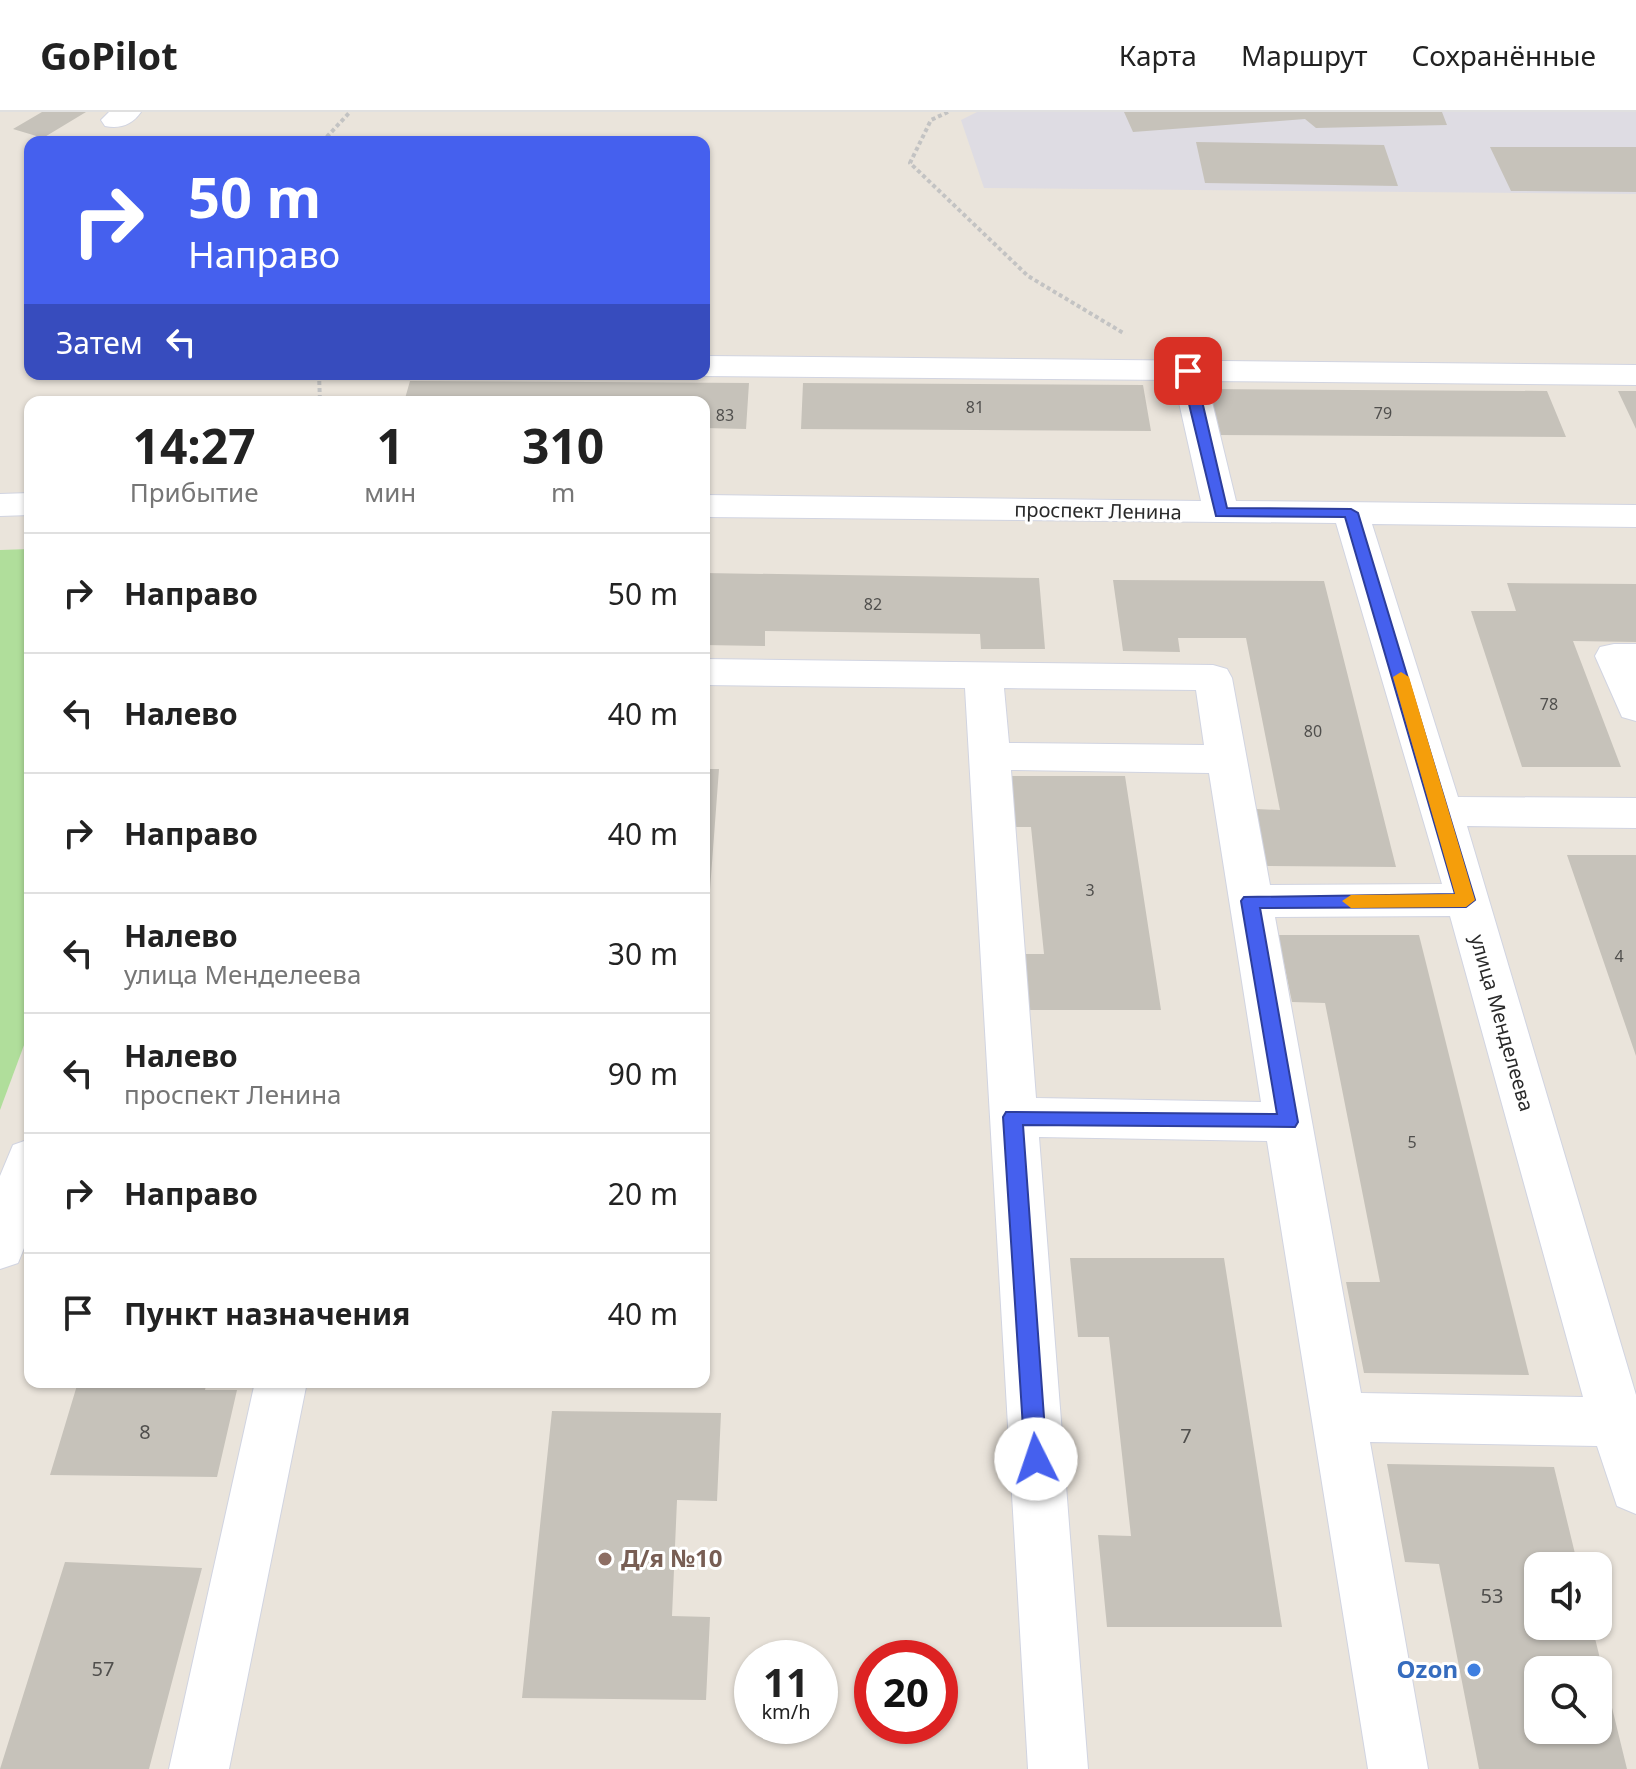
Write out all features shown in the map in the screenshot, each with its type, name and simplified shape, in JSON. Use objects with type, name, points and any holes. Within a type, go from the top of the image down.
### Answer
[{"type":"street","points":[[710,366],[1636,375]]},
{"type":"street","points":[[1188,371],[1221,512]]},
{"type":"street","points":[[0,505],[24,504]]},
{"type":"street","name":"проспект Ленина","points":[[710,506],[1636,516]]},
{"type":"street","name":"улица Менделеева","points":[[1351,513],[1442,811],[1636,1488]]},
{"type":"street","points":[[1636,656],[1614,656],[1636,708]]},
{"type":"street","points":[[710,672],[1213,678],[1398,1769]]},
{"type":"street","points":[[984,676],[1058,1769]]},
{"type":"street","points":[[991,756],[1227,759]]},
{"type":"street","points":[[1442,811],[1636,813]]},
{"type":"street","points":[[1250,901],[1466,900]]},
{"type":"street","points":[[1013,1117],[1288,1122]]},
{"type":"street","points":[[0,1248],[24,1177]]},
{"type":"street","points":[[199,1769],[280,1388]]},
{"type":"street","points":[[1338,1417],[1617,1422]]},
{"type":"path","points":[[328,136],[350,112]]},
{"type":"path","points":[[948,112],[931,120],[910,163],[1028,276],[1188,371]]},
{"type":"shaded area","points":[[977,112],[1636,112],[1636,194],[984,188],[961,120]]},
{"type":"green space","points":[[24,549],[24,1045],[0,1110],[0,550]]},
{"type":"building","points":[[42,112],[86,112],[46,136],[13,129]]},
{"type":"building","points":[[1124,112],[1442,112],[1447,125],[1316,128],[1305,119],[1133,132]]},
{"type":"building","points":[[1196,142],[1384,145],[1398,186],[1205,183]]},
{"type":"building","points":[[1490,147],[1636,147],[1636,192],[1511,191]]},
{"type":"building","points":[[410,381],[749,383],[746,429],[710,428],[710,396],[406,396]]},
{"type":"building","points":[[803,383],[1143,385],[1151,431],[801,429]]},
{"type":"building","points":[[1205,389],[1547,391],[1566,437],[1214,435]]},
{"type":"building","points":[[1618,391],[1636,391],[1636,429]]},
{"type":"building","points":[[710,573],[1039,578],[1045,649],[981,649],[980,634],[765,631],[765,646],[710,645]]},
{"type":"building","points":[[1113,580],[1324,581],[1396,867],[1266,866],[1256,809],[1280,810],[1246,638],[1178,638],[1180,652],[1123,651]]},
{"type":"building","points":[[1507,583],[1636,584],[1636,642],[1573,641],[1621,767],[1522,767],[1471,611],[1516,611]]},
{"type":"building","points":[[710,769],[719,769],[710,890]]},
{"type":"building","points":[[1002,776],[1125,776],[1161,1010],[1022,1010],[1017,954],[1044,954],[1031,827],[1006,827]]},
{"type":"building","points":[[1567,855],[1636,855],[1636,1056]]},
{"type":"building","points":[[1278,935],[1419,935],[1529,1375],[1364,1373],[1346,1282],[1380,1282],[1325,1003],[1292,1002]]},
{"type":"building","points":[[1070,1258],[1224,1258],[1282,1627],[1107,1627],[1098,1535],[1131,1536],[1109,1337],[1078,1337]]},
{"type":"building","points":[[76,1388],[237,1390],[217,1477],[50,1475]]},
{"type":"building","name":"Д/я №10","points":[[552,1411],[721,1413],[717,1501],[677,1500],[672,1616],[710,1617],[706,1700],[522,1698]]},
{"type":"building","points":[[1387,1464],[1554,1467],[1575,1552],[1524,1552],[1524,1640],[1595,1640],[1599,1656],[1524,1656],[1524,1744],[1612,1744],[1612,1708],[1627,1769],[1479,1769],[1439,1564],[1405,1562]]},
{"type":"building","points":[[65,1562],[202,1568],[149,1769],[0,1769]]},
{"type":"slow traffic","points":[[1351,901],[1466,900],[1401,677]]},
{"type":"place","name":"Д/я №10","points":[[605,1559]]},
{"type":"place","name":"Ozon","points":[[1474,1670]]},
{"type":"route","points":[[1036,1459],[1013,1117],[1288,1122],[1250,901],[1466,900],[1351,513],[1221,512],[1188,371]]}]
